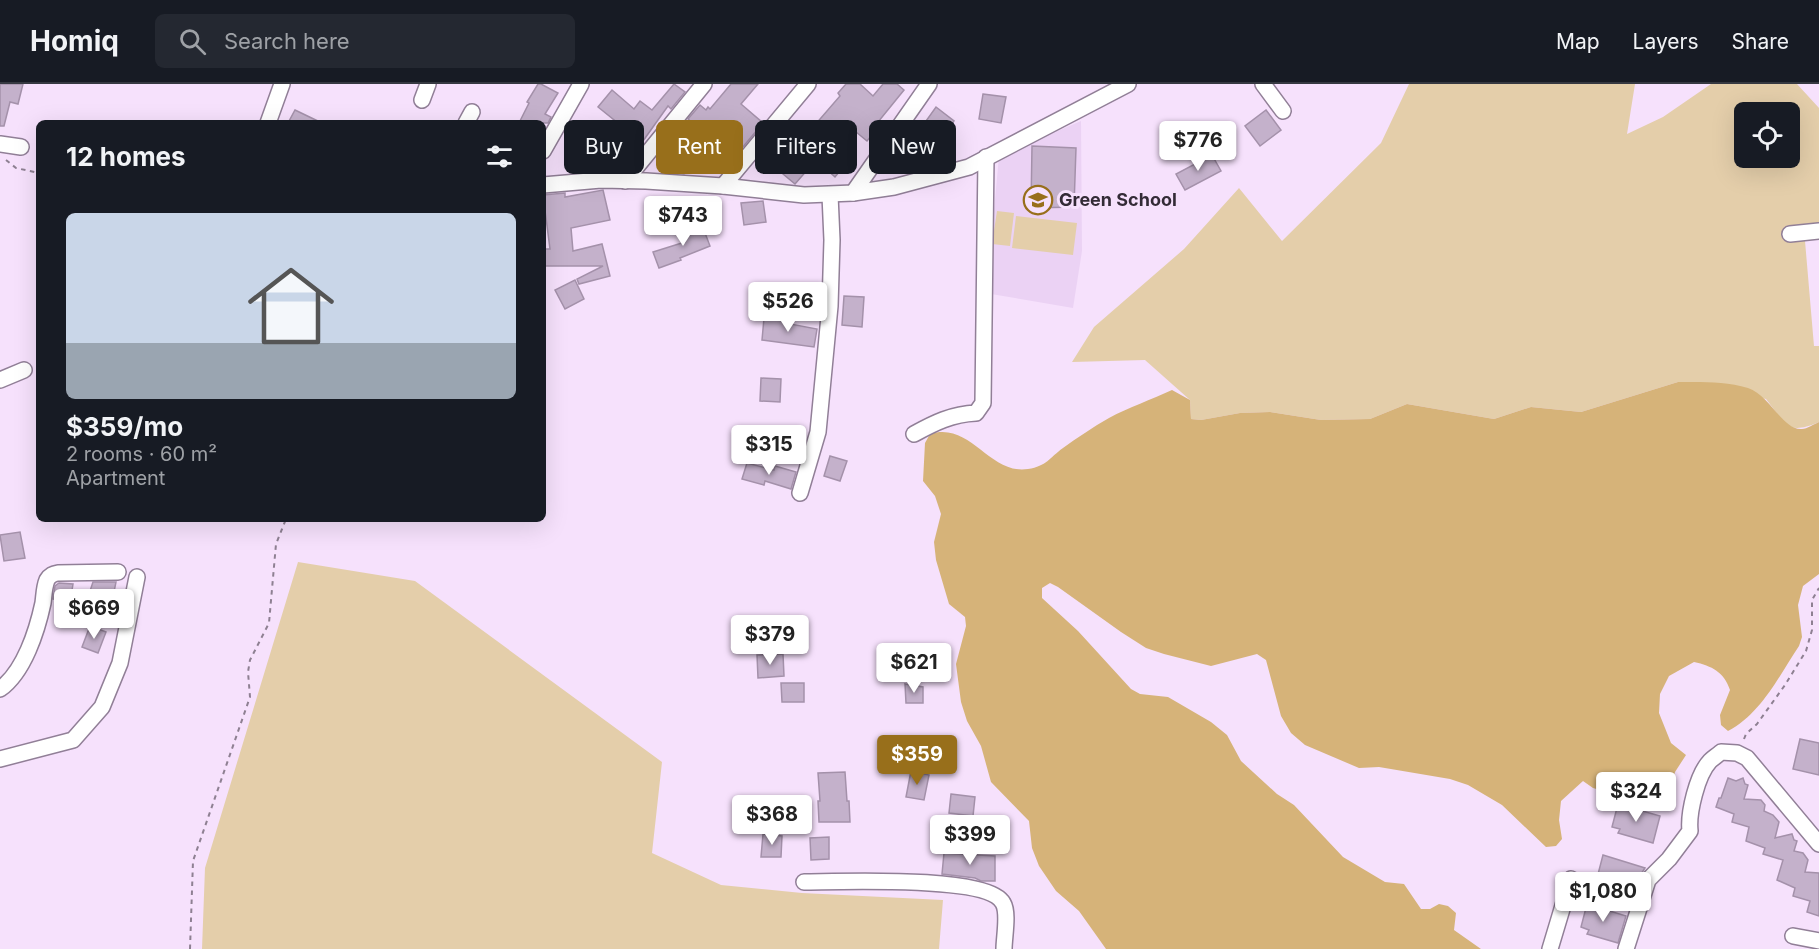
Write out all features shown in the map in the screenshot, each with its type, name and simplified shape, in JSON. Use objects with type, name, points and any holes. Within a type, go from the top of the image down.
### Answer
[{"type":"street","points":[[269,120],[282,84]]},
{"type":"street","points":[[422,100],[428,84]]},
{"type":"street","points":[[546,146],[581,84]]},
{"type":"street","points":[[625,181],[704,84]]},
{"type":"street","points":[[723,186],[808,84]]},
{"type":"street","points":[[853,193],[929,84]]},
{"type":"street","points":[[546,185],[601,180],[646,181],[723,186],[804,195],[853,193],[894,187],[969,167],[1128,84]]},
{"type":"street","points":[[1263,84],[1283,111]]},
{"type":"street","points":[[1,150],[21,147]]},
{"type":"street","points":[[914,434],[953,416],[976,413],[983,403],[987,157]]},
{"type":"street","points":[[800,493],[818,432],[830,306],[832,240],[830,195]]},
{"type":"street","points":[[1790,234],[1819,231]]},
{"type":"street","points":[[0,380],[24,370]]},
{"type":"street","points":[[0,689],[11,678],[31,646],[46,583],[51,576],[58,573],[118,572]]},
{"type":"street","points":[[0,759],[73,740],[102,707],[120,663],[137,577]]},
{"type":"street","points":[[1626,949],[1648,880],[1669,859],[1690,831],[1689,819],[1699,781],[1709,762],[1722,752],[1737,753],[1747,758],[1819,844]]},
{"type":"street","points":[[1550,949],[1571,879]]},
{"type":"street","points":[[804,882],[901,881],[942,884],[995,895],[1004,903],[1006,918],[1004,949]]},
{"type":"street","points":[[1793,936],[1819,941]]},
{"type":"path","points":[[1,150],[16,168],[36,172]]},
{"type":"path","points":[[190,949],[193,861],[250,697],[248,672],[250,660],[269,623],[276,544],[284,522]]},
{"type":"path","points":[[1737,753],[1746,734],[1757,724],[1806,651],[1812,630],[1812,600],[1819,588]]},
{"type":"shaded area","points":[[1409,84],[1635,84],[1627,134],[1663,117],[1711,84],[1797,84],[1819,108],[1819,226],[1805,241],[1814,346],[1819,346],[1819,422],[1800,428],[1793,427],[1783,421],[1766,399],[1678,382],[1581,412],[1531,407],[1494,419],[1407,404],[1370,419],[1321,420],[1270,412],[1240,413],[1201,420],[1191,419],[1190,400],[1145,360],[1072,362],[1094,327],[1184,249],[1239,188],[1282,241],[1381,143]]},
{"type":"shaded area","name":"Green School","points":[[1081,121],[1082,251],[1073,308],[991,294],[991,244],[999,156]]},
{"type":"shaded area","points":[[997,211],[1014,213],[1010,246],[992,244]]},
{"type":"shaded area","points":[[1016,216],[1077,223],[1073,255],[1012,248]]},
{"type":"shaded area","points":[[1678,382],[1722,383],[1748,388],[1756,392],[1782,419],[1795,428],[1804,429],[1819,422],[1819,574],[1803,586],[1798,605],[1802,637],[1799,646],[1760,705],[1740,724],[1728,731],[1721,725],[1720,715],[1730,690],[1721,674],[1694,662],[1669,676],[1660,694],[1659,713],[1671,743],[1686,755],[1675,772],[1665,809],[1593,788],[1583,781],[1561,801],[1559,820],[1562,839],[1556,846],[1546,847],[1502,805],[1468,785],[1450,779],[1379,767],[1359,768],[1305,745],[1291,733],[1281,716],[1266,660],[1257,654],[1211,666],[1164,654],[1146,648],[1058,587],[1050,583],[1042,588],[1042,598],[1078,631],[1131,689],[1140,694],[1168,697],[1211,722],[1227,735],[1241,761],[1277,794],[1294,805],[1343,857],[1385,882],[1404,884],[1421,909],[1430,909],[1439,904],[1448,906],[1456,913],[1454,930],[1481,949],[1106,949],[1079,911],[1056,891],[1039,866],[1032,848],[1029,821],[991,782],[981,746],[967,721],[961,702],[956,664],[966,626],[965,617],[949,604],[936,560],[934,542],[941,514],[935,496],[923,481],[925,443],[930,434],[944,432],[957,435],[1002,464],[1014,469],[1028,469],[1044,464],[1068,444],[1109,418],[1172,390],[1190,400],[1191,419],[1201,420],[1240,413],[1270,412],[1321,420],[1370,419],[1407,404],[1494,419],[1531,407],[1581,412]]},
{"type":"shaded area","points":[[298,562],[415,581],[662,762],[652,853],[721,885],[802,893],[943,900],[939,949],[202,949],[205,868]]},
{"type":"building","points":[[0,84],[23,84],[18,104],[10,102],[4,126],[0,126]]},
{"type":"building","points":[[538,84],[558,93],[545,114],[551,117],[548,123],[546,120],[520,120],[529,103],[527,102]]},
{"type":"building","points":[[674,84],[685,92],[671,109],[668,106],[644,140],[644,120],[614,120],[598,107],[612,90],[634,109],[640,101],[652,110]]},
{"type":"building","points":[[731,84],[758,84],[741,104],[760,120],[755,120],[755,133],[743,147],[743,120],[688,119],[700,105],[706,110],[708,107],[710,109]]},
{"type":"building","points":[[846,84],[860,84],[873,96],[883,84],[897,84],[904,90],[880,120],[869,120],[867,141],[857,133],[857,120],[819,120],[840,96],[838,93]]},
{"type":"building","points":[[983,94],[1006,97],[1001,123],[979,119]]},
{"type":"building","points":[[936,107],[953,120],[927,120]]},
{"type":"building","points":[[295,110],[316,120],[290,120]]},
{"type":"building","points":[[1266,110],[1281,130],[1260,146],[1245,126]]},
{"type":"building","points":[[1032,146],[1076,148],[1074,207],[1031,208]]},
{"type":"building","points":[[1212,155],[1221,171],[1185,190],[1176,174]]},
{"type":"building","points":[[783,174],[804,174],[795,184]]},
{"type":"building","points":[[603,190],[610,220],[571,228],[573,251],[602,244],[610,276],[579,284],[577,279],[603,266],[546,266],[546,249],[550,249],[546,195],[565,193],[565,197]]},
{"type":"building","points":[[763,201],[766,222],[744,225],[741,203]]},
{"type":"building","points":[[702,225],[710,246],[659,268],[653,252],[685,242],[682,233]]},
{"type":"building","points":[[575,280],[584,299],[565,309],[555,290]]},
{"type":"building","points":[[844,296],[864,297],[862,327],[842,325]]},
{"type":"building","points":[[764,318],[790,321],[790,324],[817,329],[814,347],[762,340]]},
{"type":"building","points":[[761,378],[781,379],[780,402],[760,401]]},
{"type":"building","points":[[830,456],[847,461],[840,481],[824,476]]},
{"type":"building","points":[[747,463],[774,470],[775,466],[796,472],[791,489],[765,481],[764,485],[742,479]]},
{"type":"building","points":[[20,532],[25,558],[4,561],[0,535]]},
{"type":"building","points":[[93,582],[116,582],[113,597],[89,594]]},
{"type":"building","points":[[59,583],[73,584],[70,603],[53,599],[55,586]]},
{"type":"building","points":[[90,626],[106,632],[98,653],[82,647]]},
{"type":"building","points":[[783,654],[784,676],[758,678],[757,655]]},
{"type":"building","points":[[781,683],[804,683],[804,702],[782,702]]},
{"type":"building","points":[[905,684],[923,687],[923,703],[906,703]]},
{"type":"building","points":[[1800,739],[1819,743],[1819,775],[1793,769]]},
{"type":"building","points":[[911,771],[929,775],[924,800],[906,797]]},
{"type":"building","points":[[845,772],[850,822],[819,822],[818,773]]},
{"type":"building","points":[[1728,778],[1736,781],[1743,778],[1745,784],[1748,785],[1744,799],[1761,800],[1765,805],[1764,811],[1773,815],[1779,822],[1775,838],[1792,834],[1794,840],[1797,841],[1794,851],[1803,853],[1808,860],[1805,872],[1819,873],[1819,916],[1807,912],[1810,901],[1793,896],[1795,888],[1777,880],[1783,860],[1763,854],[1765,848],[1746,841],[1749,827],[1732,822],[1734,814],[1716,807]]},
{"type":"building","points":[[951,794],[975,797],[973,816],[949,813]]},
{"type":"building","points":[[1618,804],[1660,816],[1653,843],[1618,833],[1620,829],[1612,827]]},
{"type":"building","points":[[763,834],[782,836],[781,857],[761,857]]},
{"type":"building","points":[[829,837],[829,859],[811,860],[810,838]]},
{"type":"building","points":[[944,853],[995,856],[995,881],[981,881],[975,878],[942,874]]},
{"type":"building","points":[[1603,855],[1645,868],[1633,894],[1603,885],[1605,881],[1597,878]]},
{"type":"building","points":[[1587,904],[1626,916],[1618,943],[1587,934],[1589,930],[1581,927]]},
{"type":"place","name":"Green School","points":[[1038,200]]}]
